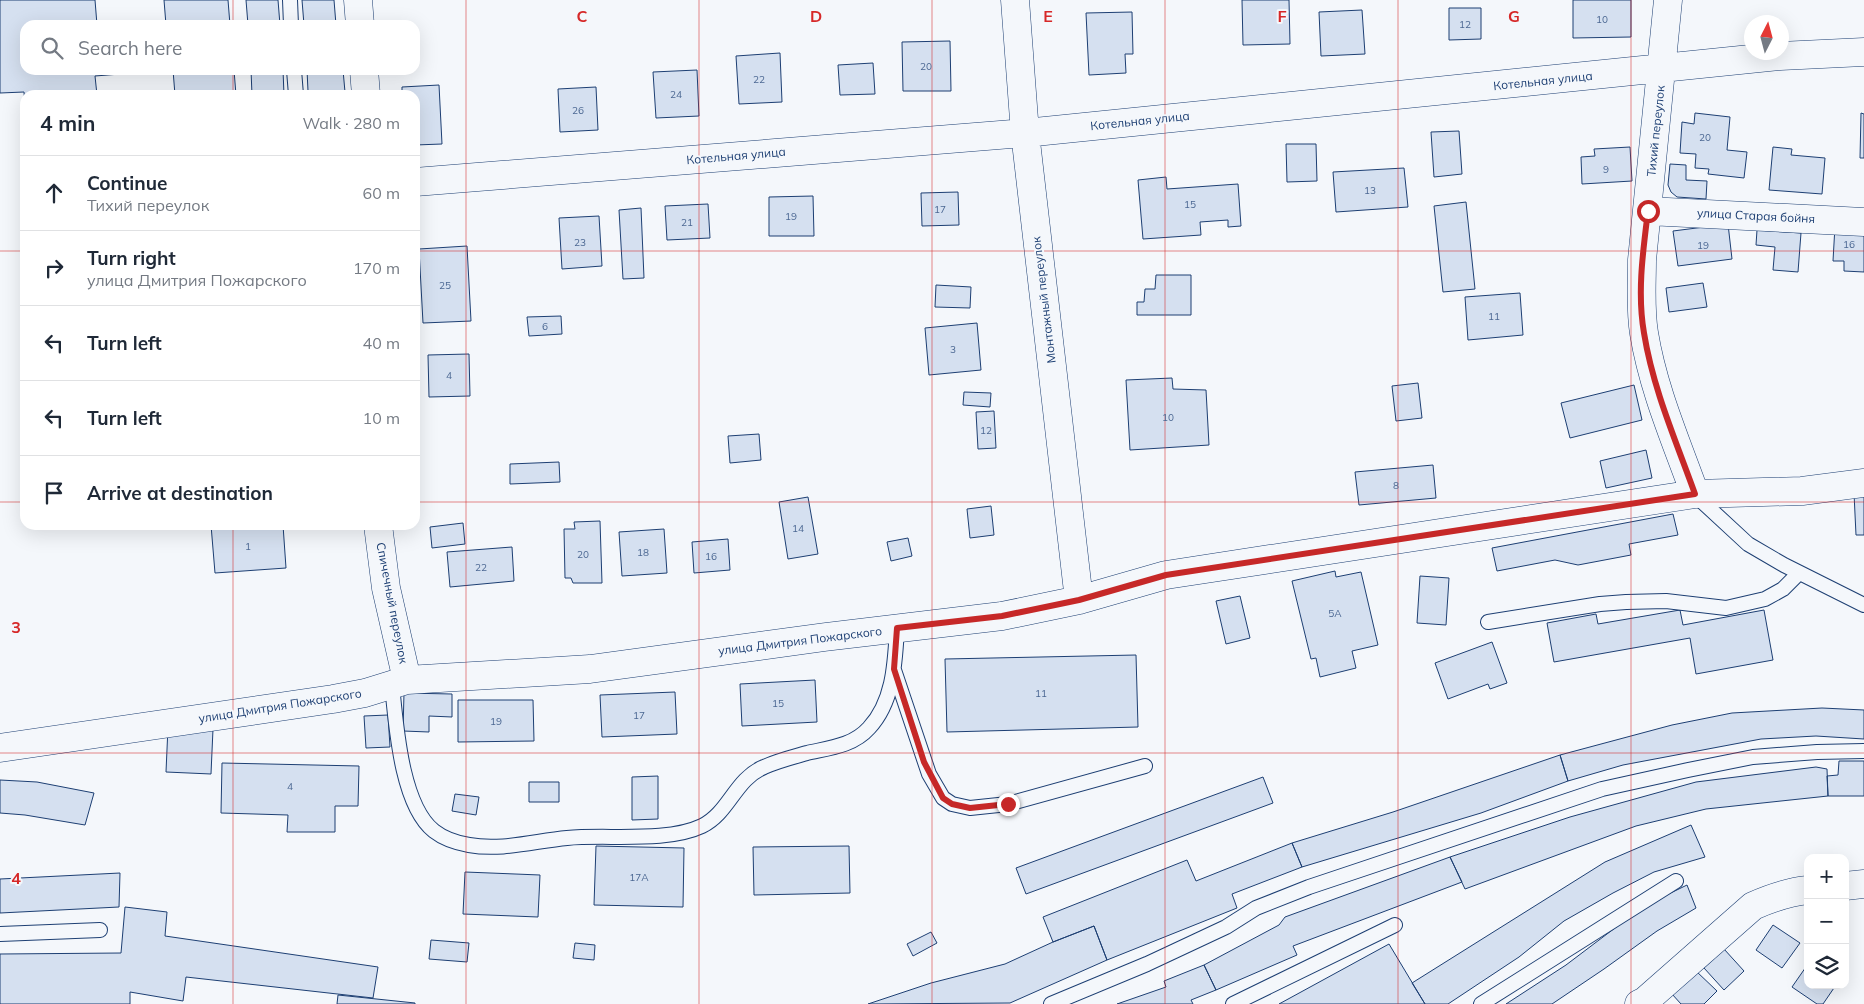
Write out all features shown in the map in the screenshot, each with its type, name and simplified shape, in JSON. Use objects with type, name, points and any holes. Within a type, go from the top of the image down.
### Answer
[{"type":"street","points":[[358,0],[360,20]]},
{"type":"street","name":"Монтажный переулок","points":[[1015,0],[1025,133],[1079,600]]},
{"type":"street","name":"Тихий переулок","points":[[1668,0],[1642,260],[1641,293],[1644,332],[1657,389],[1695,494]]},
{"type":"street","name":"Котельная улица","points":[[420,182],[1025,133],[1780,56],[1864,52]]},
{"type":"street","points":[[364,75],[366,90]]},
{"type":"street","name":"улица Старая бойня","points":[[1648,211],[1864,222]]},
{"type":"street","name":"улица Дмитрия Пожарского","points":[[0,748],[333,699],[365,693],[399,682],[590,668],[1002,616],[1079,600],[1166,575],[1695,494],[1802,492],[1864,483]]},
{"type":"street","name":"Спичечный переулок","points":[[379,530],[399,682]]},
{"type":"street","points":[[1849,886],[1864,884]]},
{"type":"street","points":[[1638,1004],[1753,906],[1770,898],[1804,890]]},
{"type":"lane","points":[[290,0],[291,20]]},
{"type":"lane","points":[[294,75],[296,90]]},
{"type":"lane","points":[[1695,494],[1748,544],[1799,573],[1864,605]]},
{"type":"lane","points":[[1488,622],[1600,604],[1666,601],[1726,608],[1765,599],[1783,589],[1799,573]]},
{"type":"lane","points":[[399,682],[399,748],[409,787],[416,808],[425,822],[433,831],[444,837],[468,845],[503,846],[568,838],[601,836],[640,837],[688,832],[703,826],[716,817],[726,806],[735,790],[749,776],[763,768],[804,754],[844,744],[858,737],[869,728],[886,702],[894,669],[897,628]]},
{"type":"lane","points":[[894,669],[929,774],[943,798],[952,804],[970,808],[1008,804],[1145,766]]},
{"type":"lane","points":[[1051,1004],[1147,964],[1226,927],[1256,908],[1309,887],[1602,789],[1753,757],[1817,752],[1864,751]]},
{"type":"lane","points":[[1481,1004],[1676,881]]},
{"type":"lane","points":[[1233,1004],[1395,925]]},
{"type":"lane","points":[[0,934],[100,930]]},
{"type":"building","points":[[0,0],[95,0],[97,20],[20,20],[20,75],[108,75],[95,76],[96,90],[20,90],[20,92],[0,93]]},
{"type":"building","points":[[164,0],[228,0],[230,20],[166,20]]},
{"type":"building","points":[[246,0],[278,0],[280,20],[248,20]]},
{"type":"building","points":[[302,0],[334,0],[336,20],[304,20]]},
{"type":"building","points":[[1242,0],[1289,0],[1290,44],[1243,45]]},
{"type":"building","points":[[1573,0],[1631,0],[1631,37],[1573,38]]},
{"type":"building","points":[[1449,8],[1481,8],[1481,39],[1449,40]]},
{"type":"building","points":[[1362,10],[1365,54],[1321,56],[1319,12]]},
{"type":"building","points":[[1132,12],[1133,54],[1125,54],[1126,73],[1089,75],[1086,13]]},
{"type":"building","points":[[950,41],[951,91],[903,91],[902,42]]},
{"type":"building","points":[[780,53],[782,102],[739,104],[736,56]]},
{"type":"building","points":[[873,63],[875,94],[840,95],[838,65]]},
{"type":"building","points":[[697,70],[699,116],[656,118],[653,72]]},
{"type":"building","points":[[173,75],[234,75],[236,90],[175,90]]},
{"type":"building","points":[[251,75],[283,75],[284,90],[252,90]]},
{"type":"building","points":[[307,75],[343,75],[345,90],[308,90]]},
{"type":"building","points":[[439,85],[442,144],[420,145],[420,90],[402,90],[402,87]]},
{"type":"building","points":[[596,87],[598,130],[560,132],[558,89]]},
{"type":"building","points":[[1695,113],[1730,117],[1727,150],[1747,152],[1744,178],[1708,174],[1709,169],[1695,168],[1696,154],[1680,153],[1682,122],[1694,124]]},
{"type":"building","points":[[1861,113],[1864,114],[1864,158],[1860,158]]},
{"type":"building","points":[[1459,131],[1462,174],[1434,177],[1431,132]]},
{"type":"building","points":[[1286,144],[1316,144],[1317,181],[1287,182]]},
{"type":"building","points":[[1630,147],[1632,181],[1582,184],[1581,157],[1595,156],[1594,149]]},
{"type":"building","points":[[1773,147],[1792,149],[1791,155],[1825,158],[1822,194],[1769,190]]},
{"type":"building","points":[[1670,164],[1686,165],[1686,180],[1707,181],[1706,199],[1677,197],[1671,192],[1668,185]]},
{"type":"building","points":[[1404,168],[1408,207],[1336,212],[1333,172]]},
{"type":"building","points":[[1166,177],[1167,189],[1238,184],[1241,226],[1228,227],[1228,220],[1200,222],[1201,235],[1143,239],[1138,180]]},
{"type":"building","points":[[958,192],[959,225],[922,226],[921,193]]},
{"type":"building","points":[[813,196],[814,236],[769,236],[769,197]]},
{"type":"building","points":[[1466,202],[1475,289],[1443,292],[1434,206]]},
{"type":"building","points":[[708,204],[710,238],[667,240],[665,206]]},
{"type":"building","points":[[641,208],[644,278],[623,279],[619,210]]},
{"type":"building","points":[[599,216],[602,266],[562,269],[559,218]]},
{"type":"building","points":[[1728,224],[1732,259],[1678,266],[1673,231]]},
{"type":"building","points":[[1835,226],[1864,227],[1864,272],[1844,271],[1844,261],[1833,261]]},
{"type":"building","points":[[1757,230],[1801,233],[1798,272],[1773,270],[1775,247],[1756,245]]},
{"type":"building","points":[[467,246],[471,321],[423,323],[420,249]]},
{"type":"building","points":[[1156,275],[1191,275],[1191,315],[1137,315],[1137,302],[1144,302],[1145,289],[1155,289]]},
{"type":"building","points":[[1703,283],[1707,307],[1669,312],[1666,288]]},
{"type":"building","points":[[936,285],[971,287],[970,308],[935,307]]},
{"type":"building","points":[[1520,293],[1523,335],[1468,340],[1465,297]]},
{"type":"building","points":[[561,316],[562,334],[529,336],[527,317]]},
{"type":"building","points":[[977,323],[981,370],[929,375],[925,328]]},
{"type":"building","points":[[469,354],[470,396],[429,397],[428,355]]},
{"type":"building","points":[[1172,378],[1173,389],[1206,390],[1209,445],[1130,450],[1126,380]]},
{"type":"building","points":[[1418,383],[1422,418],[1396,421],[1392,386]]},
{"type":"building","points":[[1634,385],[1642,420],[1570,438],[1561,403]]},
{"type":"building","points":[[964,392],[991,393],[990,407],[963,405]]},
{"type":"building","points":[[994,411],[996,448],[978,449],[976,412]]},
{"type":"building","points":[[759,434],[761,460],[730,463],[728,436]]},
{"type":"building","points":[[1646,450],[1652,478],[1606,488],[1600,461]]},
{"type":"building","points":[[559,462],[560,482],[510,484],[510,464]]},
{"type":"building","points":[[1433,465],[1436,498],[1359,505],[1355,472]]},
{"type":"building","points":[[1864,492],[1864,535],[1856,535],[1854,493]]},
{"type":"building","points":[[808,497],[818,554],[788,559],[779,502]]},
{"type":"building","points":[[991,506],[994,535],[970,538],[967,509]]},
{"type":"building","points":[[1673,514],[1678,535],[1629,544],[1631,555],[1578,565],[1555,560],[1497,571],[1492,548]]},
{"type":"building","points":[[600,521],[602,583],[573,583],[571,578],[565,578],[564,529],[575,529],[574,522]]},
{"type":"building","points":[[463,523],[465,544],[432,548],[430,527]]},
{"type":"building","points":[[664,529],[667,573],[622,576],[619,532]]},
{"type":"building","points":[[211,530],[283,530],[286,568],[215,573]]},
{"type":"building","points":[[908,538],[912,556],[891,561],[887,542]]},
{"type":"building","points":[[728,539],[730,570],[694,573],[692,542]]},
{"type":"building","points":[[512,547],[514,581],[450,587],[447,552]]},
{"type":"building","points":[[1335,571],[1336,577],[1361,572],[1378,645],[1352,651],[1356,668],[1320,677],[1316,658],[1311,659],[1292,581]]},
{"type":"building","points":[[1420,576],[1449,578],[1446,625],[1417,623]]},
{"type":"building","points":[[1240,596],[1250,638],[1226,644],[1216,601]]},
{"type":"building","points":[[1680,610],[1683,625],[1764,610],[1773,660],[1696,674],[1690,638],[1554,662],[1547,623],[1596,614],[1598,624]]},
{"type":"building","points":[[1492,642],[1507,683],[1490,689],[1488,684],[1448,699],[1435,663]]},
{"type":"building","points":[[1136,655],[1138,727],[947,732],[945,659]]},
{"type":"building","points":[[815,680],[817,722],[742,726],[740,684]]},
{"type":"building","points":[[675,692],[677,734],[602,737],[600,695]]},
{"type":"building","points":[[404,693],[452,694],[452,717],[429,716],[429,732],[403,731]]},
{"type":"building","points":[[458,700],[533,700],[534,741],[458,742]]},
{"type":"building","points":[[1822,708],[1864,710],[1864,739],[1816,736],[1761,739],[1623,765],[1568,781],[1560,755],[1672,725],[1732,713]]},
{"type":"building","points":[[388,715],[390,747],[366,748],[364,716]]},
{"type":"building","points":[[168,727],[213,729],[211,774],[166,772]]},
{"type":"building","points":[[1560,755],[1568,781],[1481,813],[1302,867],[1292,843],[1393,812]]},
{"type":"building","points":[[1839,761],[1864,761],[1864,796],[1828,796],[1827,776],[1838,775]]},
{"type":"building","points":[[222,763],[359,766],[358,806],[335,806],[335,832],[287,832],[288,815],[221,813]]},
{"type":"building","points":[[1816,767],[1827,769],[1828,796],[1706,809],[1636,826],[1465,889],[1450,857],[1570,817],[1696,782]]},
{"type":"building","points":[[658,776],[658,819],[632,820],[632,777]]},
{"type":"building","points":[[1263,777],[1273,803],[1026,894],[1016,868]]},
{"type":"building","points":[[0,780],[37,782],[94,793],[85,825],[25,815],[0,813]]},
{"type":"building","points":[[529,782],[559,782],[559,802],[529,802]]},
{"type":"building","points":[[455,794],[479,797],[476,815],[452,811]]},
{"type":"building","points":[[1691,825],[1705,857],[1654,872],[1564,921],[1519,957],[1448,1004],[1425,1004],[1412,983],[1605,862]]},
{"type":"building","points":[[1292,843],[1302,867],[1232,894],[1237,908],[1107,960],[1094,926],[1053,942],[1043,917],[1187,860],[1196,881]]},
{"type":"building","points":[[596,846],[684,848],[683,907],[594,905]]},
{"type":"building","points":[[849,846],[850,893],[754,895],[753,847]]},
{"type":"building","points":[[1450,857],[1462,882],[1293,946],[1297,955],[1216,990],[1204,965],[1279,925],[1285,917]]},
{"type":"building","points":[[465,872],[540,875],[538,917],[463,914]]},
{"type":"building","points":[[120,873],[119,907],[0,913],[0,879]]},
{"type":"building","points":[[1687,885],[1696,908],[1657,931],[1552,1004],[1506,1004],[1566,965],[1644,906]]},
{"type":"building","points":[[125,907],[167,912],[165,936],[378,967],[373,998],[186,977],[183,1001],[130,992],[130,1004],[0,1004],[0,954],[121,953]]},
{"type":"building","points":[[1773,925],[1800,943],[1782,968],[1756,950]]},
{"type":"building","points":[[1094,926],[1107,960],[1010,1003],[868,1004],[931,983],[1005,964]]},
{"type":"building","points":[[931,932],[937,943],[913,956],[907,944]]},
{"type":"building","points":[[431,940],[469,943],[467,962],[429,959]]},
{"type":"building","points":[[575,943],[595,945],[594,960],[573,958]]},
{"type":"building","points":[[1389,944],[1425,1004],[1279,1004]]},
{"type":"building","points":[[1724,949],[1744,971],[1724,990],[1704,968]]},
{"type":"building","points":[[1204,965],[1216,990],[1191,1000],[1193,1004],[1117,1004],[1166,987],[1164,981]]},
{"type":"building","points":[[1804,970],[1804,989],[1833,989],[1823,1004],[1817,1004],[1792,987]]},
{"type":"building","points":[[1696,971],[1717,991],[1704,1004],[1681,1004],[1672,994]]},
{"type":"building","points":[[338,995],[415,1003],[415,1004],[337,1004]]},
{"type":"route","points":[[1008,804],[970,808],[952,804],[943,798],[924,762],[894,669],[897,628],[1002,616],[1079,600],[1166,575],[1695,494],[1657,389],[1644,332],[1641,293],[1642,260],[1648,211]]}]
